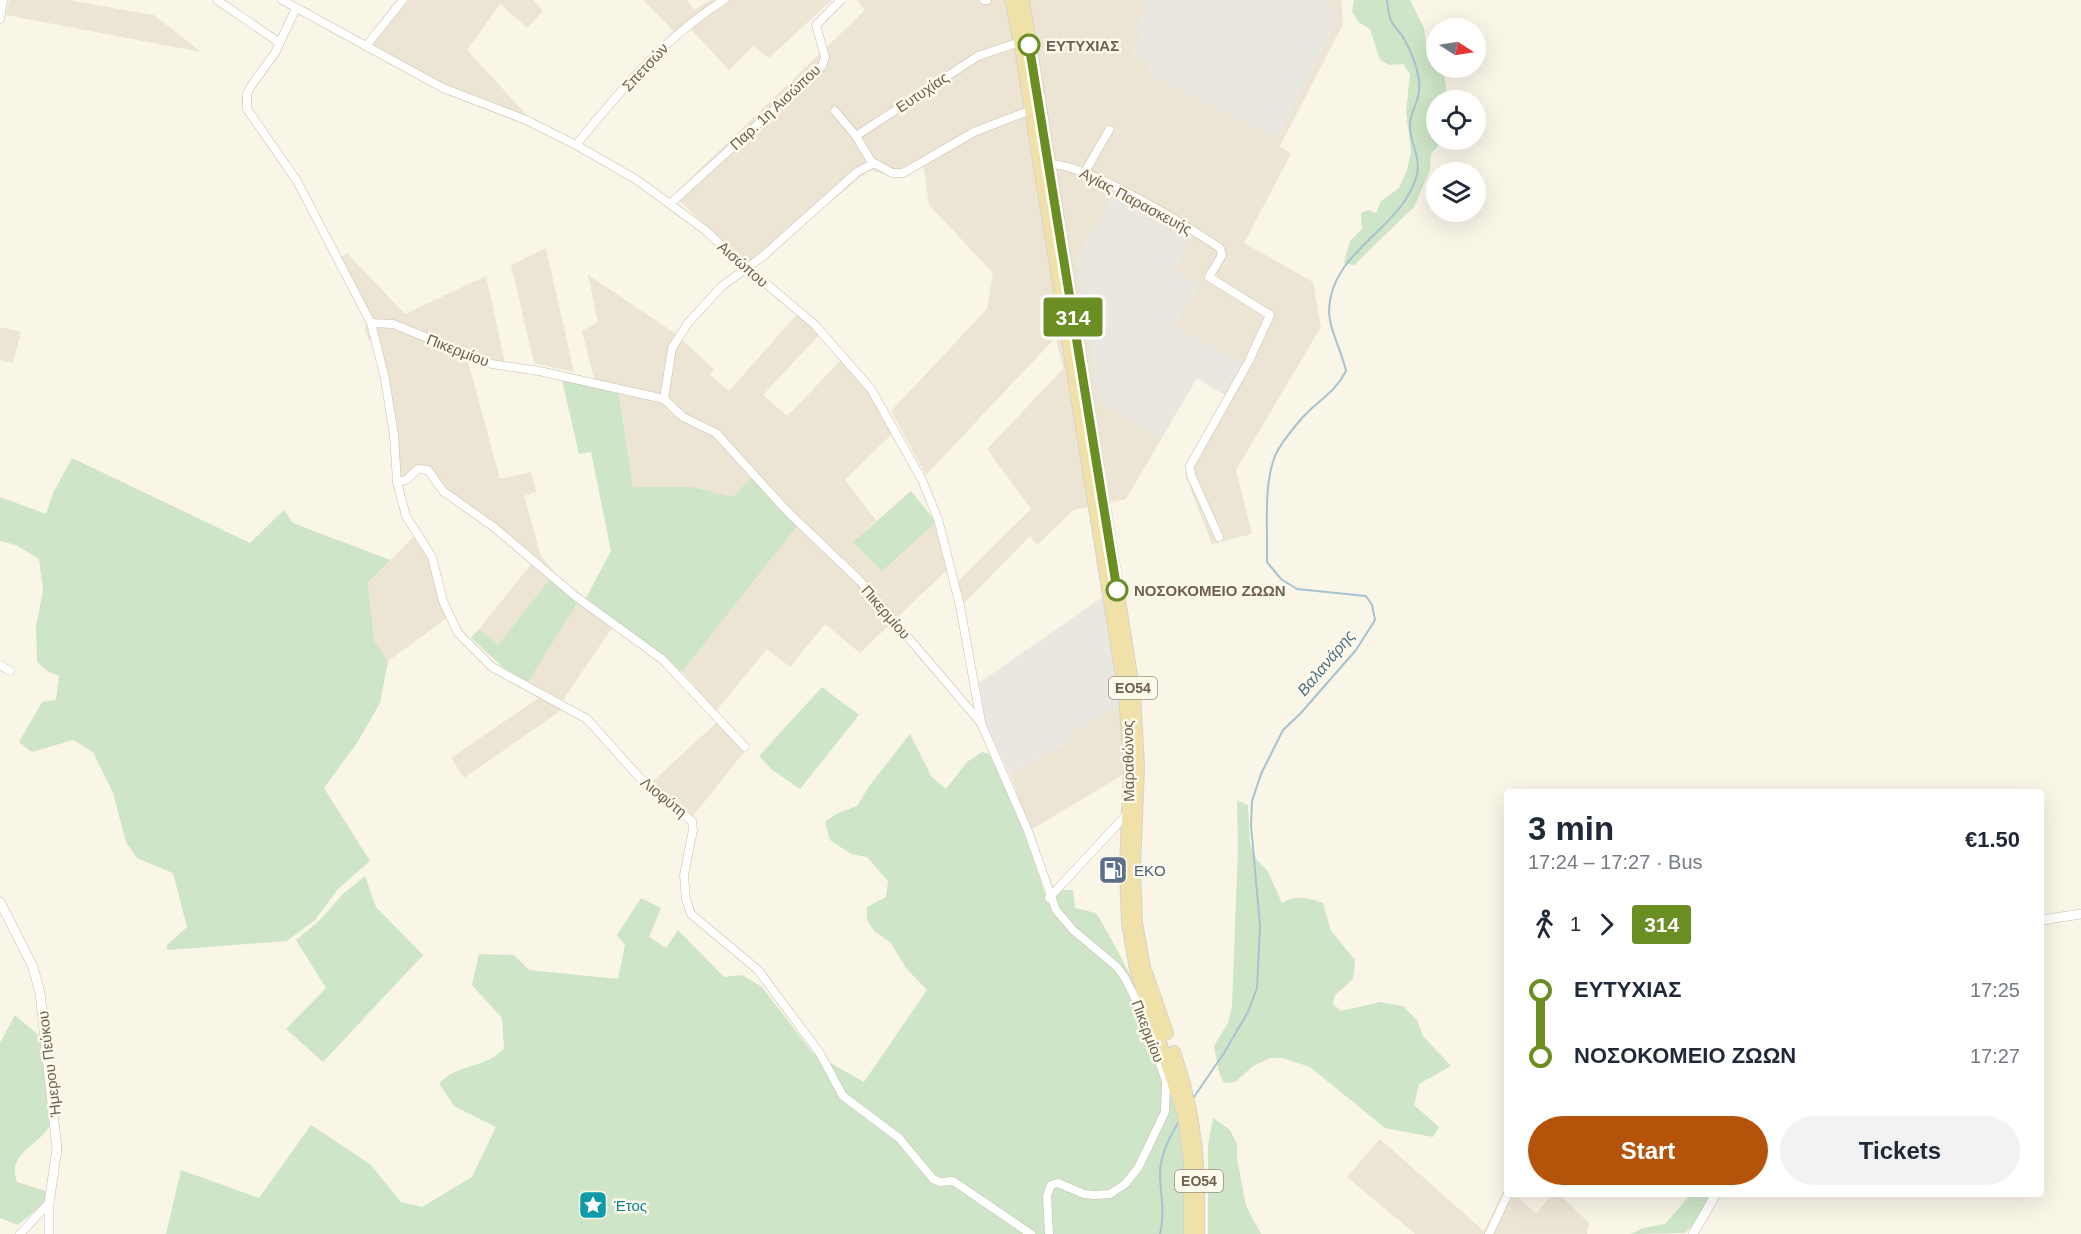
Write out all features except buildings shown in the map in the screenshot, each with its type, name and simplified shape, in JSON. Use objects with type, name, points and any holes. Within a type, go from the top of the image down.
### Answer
[{"type":"main road","name":"Μαραθώνος","points":[[1011,0],[1020,42],[1122,674],[1129,740],[1126,892],[1132,951],[1183,1090]]},
{"type":"main road","name":"Μαραθώνος","points":[[1023,0],[1134,701],[1138,783],[1134,893],[1138,939],[1151,989],[1183,1090],[1191,1128],[1198,1234]]},
{"type":"main road","name":"Μαραθώνος","points":[[1190,1234],[1191,1128]]},
{"type":"street","points":[[0,19],[3,0]]},
{"type":"street","points":[[217,0],[280,43]]},
{"type":"street","name":"Αισώπου","points":[[282,0],[455,94],[526,120],[576,145],[671,203],[814,324],[871,388],[922,480],[938,519],[957,595],[981,723]]},
{"type":"street","points":[[366,46],[403,0]]},
{"type":"street","name":"Σπετσών","points":[[576,145],[669,42],[692,20],[724,0]]},
{"type":"street","name":"Παρ. 1η Αισώπου","points":[[671,203],[822,66],[825,57],[816,25],[841,0]]},
{"type":"street","points":[[296,8],[280,43],[247,94],[247,109],[297,181],[371,323],[385,380],[397,482],[406,480],[417,469],[428,470],[443,491],[495,528],[575,596],[662,659],[745,747]]},
{"type":"street","name":"Ευτυχίας","points":[[856,136],[978,56],[1020,42]]},
{"type":"street","points":[[835,111],[856,136],[872,163],[892,173],[903,173],[974,132],[1031,110]]},
{"type":"street","points":[[1085,172],[1109,130]]},
{"type":"street","points":[[664,399],[675,339],[708,299],[746,267],[763,256],[857,172],[872,163]]},
{"type":"street","name":"Αγίας Παρασκευής","points":[[1048,164],[1065,165],[1085,172],[1185,225],[1219,248],[1222,253],[1209,277],[1268,312],[1270,317],[1190,466],[1191,475],[1219,537]]},
{"type":"street","name":"Πικερμίου","points":[[371,323],[393,324],[492,364],[539,371],[664,399],[683,417],[716,433],[747,464],[785,509],[860,581],[981,723],[1028,831],[1049,898],[1068,925],[1117,967],[1138,1004],[1166,1081],[1168,1093],[1165,1112],[1138,1168],[1119,1190],[1094,1196],[1058,1183],[1051,1185],[1047,1192],[1049,1234]]},
{"type":"street","name":"Λιοφύτη","points":[[397,482],[406,516],[432,557],[443,601],[458,633],[502,673],[587,719],[639,777],[692,821],[693,830],[684,875],[691,914],[758,970],[819,1052],[843,1096],[899,1138],[933,1179],[940,1182],[953,1181],[1031,1234]]},
{"type":"street","points":[[0,665],[10,671]]},
{"type":"street","points":[[1049,898],[1129,813]]},
{"type":"street","name":"Ήμερου Πεύκου","points":[[0,902],[33,967],[40,993],[57,1149],[49,1203],[49,1234]]},
{"type":"street","points":[[2044,920],[2081,914]]},
{"type":"street","points":[[1488,1234],[1506,1197]]},
{"type":"street","points":[[1693,1234],[1714,1197]]},
{"type":"street","points":[[20,1234],[49,1203]]},
{"type":"shaded area","points":[[9,0],[67,0],[154,15],[201,52],[6,15]]},
{"type":"shaded area","points":[[397,0],[533,0],[543,11],[527,28],[500,4],[467,50],[525,113],[527,123],[363,47]]},
{"type":"shaded area","points":[[643,0],[687,0],[694,10],[710,0],[832,0],[769,58],[753,46],[729,70],[689,27],[678,36]]},
{"type":"shaded area","points":[[857,0],[1341,0],[1343,24],[1280,146],[1291,154],[1244,243],[1313,282],[1321,327],[1236,470],[1252,534],[1212,544],[1185,475],[1186,467],[1226,396],[1197,378],[1126,499],[1073,510],[1037,545],[1030,536],[964,603],[958,581],[1031,509],[987,449],[1063,369],[1056,337],[926,475],[891,411],[987,309],[993,273],[929,205],[923,163],[898,178],[869,170],[752,268],[673,195],[865,10]]},
{"type":"shaded area","points":[[1141,0],[1329,0],[1337,22],[1277,138],[1150,75],[1146,63],[1132,55],[1140,33],[1135,30],[1144,11]]},
{"type":"shaded area","points":[[1116,190],[1195,234],[1175,270],[1200,285],[1174,326],[1244,364],[1226,396],[1197,378],[1160,440],[1099,401],[1076,258]]},
{"type":"shaded area","points":[[546,248],[574,372],[534,363],[511,265]]},
{"type":"shaded area","points":[[347,253],[405,314],[486,276],[506,368],[467,358],[500,479],[531,472],[536,492],[524,496],[541,556],[555,573],[498,645],[479,629],[533,562],[428,474],[422,471],[395,484],[383,380],[375,343],[368,339],[365,330],[367,321],[337,259]]},
{"type":"shaded area","points":[[588,275],[673,332],[714,369],[710,375],[729,391],[798,313],[820,334],[763,395],[787,416],[843,358],[870,390],[893,433],[845,480],[876,520],[853,542],[936,522],[949,568],[860,653],[825,624],[790,667],[767,649],[716,711],[682,672],[798,525],[733,497],[693,487],[633,487],[618,384],[594,379],[582,331],[598,322]]},
{"type":"shaded area","points":[[0,327],[21,332],[13,363],[0,360]]},
{"type":"shaded area","points":[[415,535],[430,558],[447,618],[388,661],[374,642],[368,583]]},
{"type":"shaded area","points":[[1107,594],[1123,703],[1068,735],[1071,741],[1010,775],[986,724],[979,683]]},
{"type":"shaded area","points":[[578,602],[612,628],[563,700],[528,682]]},
{"type":"shaded area","points":[[540,697],[563,709],[464,778],[451,758]]},
{"type":"shaded area","points":[[1123,703],[1126,773],[1031,830],[1010,775],[1071,741],[1067,735]]},
{"type":"shaded area","points":[[717,722],[744,752],[693,816],[663,795],[651,783]]},
{"type":"shaded area","points":[[1380,1139],[1484,1231],[1504,1190],[1504,1197],[1517,1197],[1536,1213],[1550,1197],[1562,1197],[1589,1223],[1587,1234],[1415,1234],[1347,1177]]},
{"type":"green space","points":[[1354,0],[1410,0],[1424,28],[1426,78],[1445,78],[1446,90],[1426,90],[1426,150],[1434,150],[1431,154],[1430,162],[1426,162],[1426,179],[1414,207],[1354,265],[1344,263],[1350,241],[1362,229],[1361,213],[1368,210],[1376,213],[1381,201],[1399,188],[1407,170],[1411,152],[1406,111],[1410,74],[1403,64],[1389,65],[1380,60],[1370,29],[1358,22],[1352,11]]},
{"type":"green space","points":[[562,380],[619,393],[633,487],[693,487],[733,497],[753,476],[798,525],[682,672],[586,598],[611,551],[591,452],[579,454]]},
{"type":"green space","points":[[72,458],[250,543],[284,510],[293,523],[390,560],[368,583],[374,641],[388,661],[380,703],[357,743],[324,788],[370,861],[338,889],[315,920],[287,941],[167,950],[167,945],[187,927],[173,873],[137,858],[126,842],[113,793],[93,752],[73,740],[32,752],[19,742],[42,702],[56,700],[59,676],[47,671],[37,662],[36,627],[43,590],[39,559],[16,545],[0,541],[0,497],[46,514],[53,493]]},
{"type":"green space","points":[[911,491],[936,522],[882,571],[853,542]]},
{"type":"green space","points":[[550,579],[578,602],[528,682],[506,670],[471,638],[479,629],[498,645]]},
{"type":"green space","points":[[822,687],[859,715],[800,789],[771,769],[759,756]]},
{"type":"green space","points":[[910,734],[931,776],[946,789],[967,762],[982,752],[989,754],[1017,811],[1047,900],[1062,890],[1073,890],[1075,908],[1096,913],[1111,938],[1149,1017],[1176,1100],[1184,1155],[1183,1234],[166,1234],[181,1170],[259,1198],[311,1125],[371,1165],[401,1202],[422,1207],[472,1177],[496,1127],[454,1106],[439,1083],[447,1076],[496,1056],[504,1049],[502,1018],[472,985],[479,954],[514,955],[529,970],[618,979],[625,945],[617,935],[641,898],[661,908],[649,937],[666,948],[678,930],[724,977],[742,975],[761,986],[813,1053],[864,1082],[927,990],[906,968],[891,943],[874,931],[867,920],[867,907],[886,897],[888,881],[867,857],[851,854],[830,840],[825,822],[836,814],[857,806],[870,785]]},
{"type":"green space","points":[[1237,800],[1248,805],[1250,844],[1257,860],[1267,870],[1282,903],[1292,898],[1307,898],[1323,903],[1331,931],[1355,960],[1353,979],[1335,995],[1333,1004],[1341,1011],[1380,1002],[1403,1006],[1417,1020],[1423,1036],[1451,1066],[1419,1084],[1414,1105],[1439,1127],[1433,1137],[1385,1128],[1310,1067],[1283,1058],[1270,1058],[1253,1066],[1235,1082],[1224,1083],[1219,1073],[1214,1046],[1228,1023],[1232,1006],[1238,849]]},
{"type":"green space","points":[[365,876],[376,907],[423,955],[323,1062],[286,1029],[326,988],[296,940]]},
{"type":"green space","points":[[15,1015],[44,1040],[52,1109],[51,1123],[20,1157],[15,1172],[17,1182],[48,1192],[45,1202],[18,1225],[0,1218],[0,1043]]},
{"type":"green space","points":[[1213,1118],[1230,1130],[1237,1144],[1237,1158],[1246,1206],[1261,1234],[1208,1234],[1208,1145]]},
{"type":"green space","points":[[1688,1197],[1708,1197],[1696,1222],[1685,1233],[1631,1234],[1643,1228],[1665,1224]]},
{"type":"waterway","name":"Βαλανάρης","points":[[1192,1100],[1248,1012],[1257,988],[1260,926],[1251,825],[1252,801],[1261,774],[1283,730],[1356,650],[1375,620],[1372,605],[1366,596],[1297,589],[1281,579],[1267,562],[1267,508],[1269,481],[1275,456],[1287,436],[1302,418],[1331,391],[1346,371],[1330,318],[1329,310],[1333,289],[1342,271],[1354,255],[1398,210],[1410,193],[1417,174],[1418,167],[1410,124],[1419,94],[1419,80],[1408,47],[1391,21],[1387,0]]},
{"type":"waterway","name":"Βαλανάρης","points":[[1160,1234],[1161,1162],[1180,1120]]},
{"type":"bus line","name":"314","points":[[1029,45],[1117,590]]},
{"type":"place","name":"ΕΥΤΥΧΙΑΣ","points":[[1029,45]]},
{"type":"place","name":"ΝΟΣΟΚΟΜΕΙΟ ΖΩΩΝ","points":[[1117,590]]},
{"type":"place","name":"EKO","points":[[1113,870]]},
{"type":"place","name":"Έτος","points":[[593,1205]]}]
